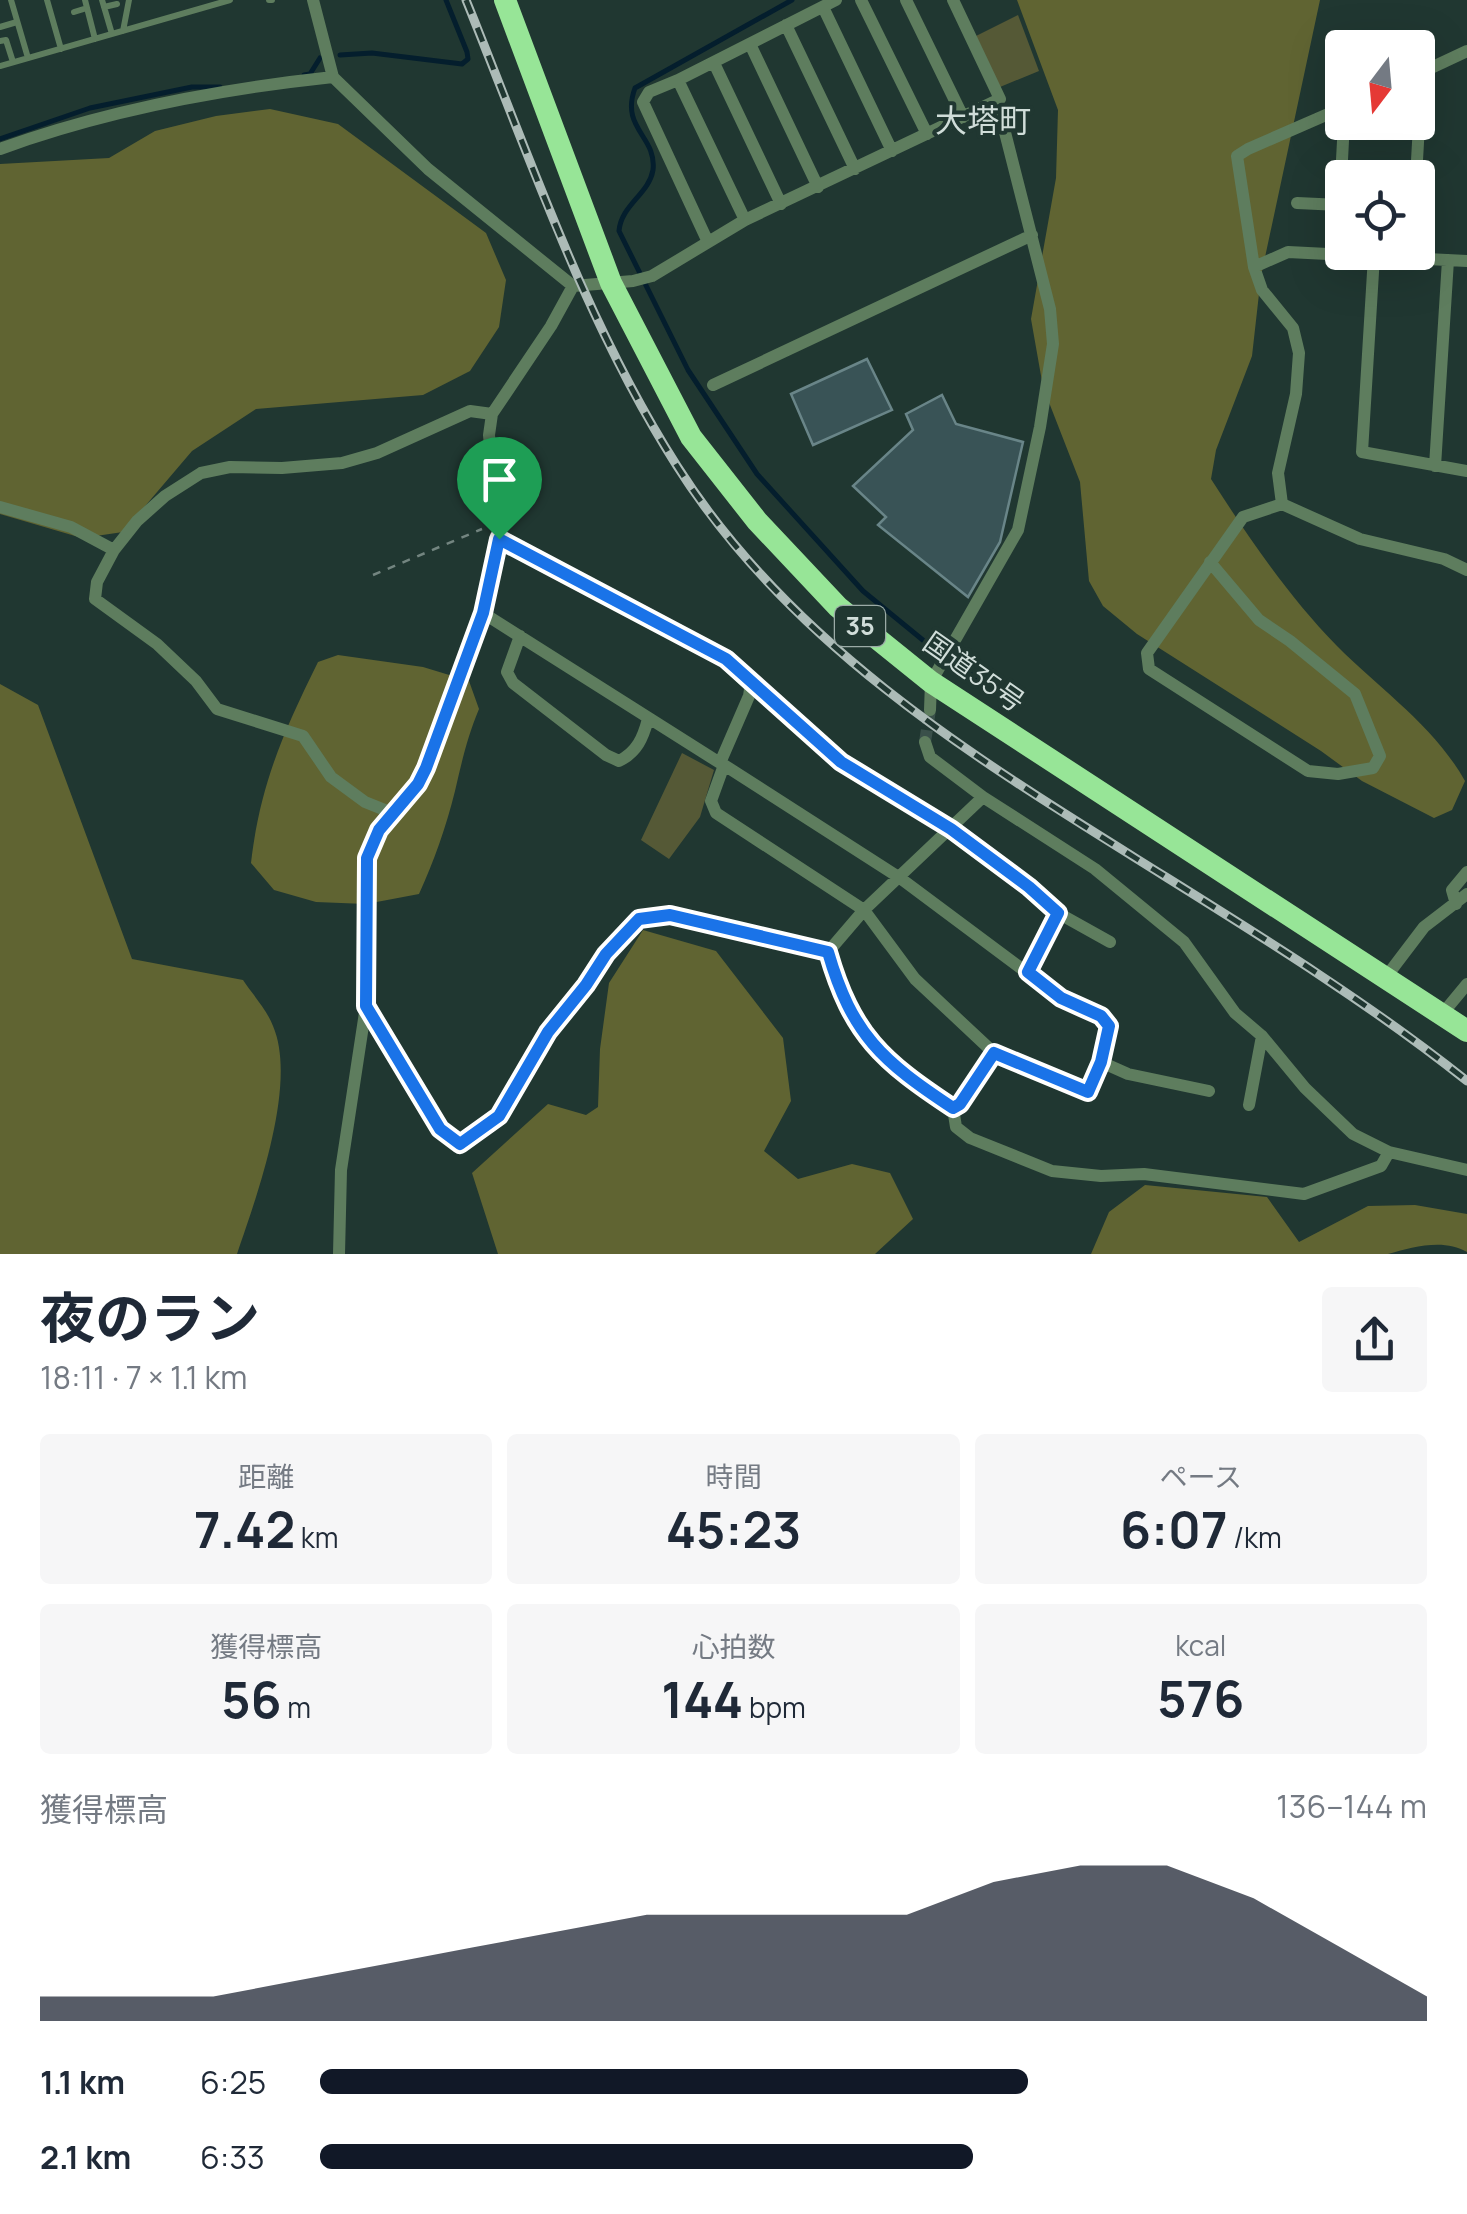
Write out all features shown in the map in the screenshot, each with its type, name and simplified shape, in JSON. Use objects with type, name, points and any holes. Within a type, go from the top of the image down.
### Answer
[{"type":"highway","name":"国道35号","points":[[505,0],[691,437],[757,521],[838,607],[931,682],[1467,1031]]},
{"type":"street","points":[[312,0],[333,78],[428,169],[573,286],[652,276],[745,220],[1000,99],[953,0]]},
{"type":"street","points":[[706,240],[643,102],[649,92],[836,0]]},
{"type":"street","points":[[861,0],[926,134]]},
{"type":"street","points":[[906,0],[963,117]]},
{"type":"street","points":[[823,7],[892,151]]},
{"type":"street","points":[[786,25],[854,169]]},
{"type":"street","points":[[750,44],[818,187]]},
{"type":"street","points":[[1435,66],[1467,52]]},
{"type":"street","points":[[714,63],[781,204]]},
{"type":"street","points":[[0,149],[98,116],[233,91],[333,78]]},
{"type":"street","points":[[678,80],[745,220]]},
{"type":"street","points":[[930,710],[931,682],[1018,530],[1053,344],[1050,309],[997,101]]},
{"type":"street","points":[[1282,504],[1278,473],[1296,394],[1299,354],[1293,328],[1262,290],[1254,266],[1237,156],[1325,115]]},
{"type":"street","points":[[1297,202],[1325,204]]},
{"type":"street","points":[[713,385],[1032,235]]},
{"type":"street","points":[[1254,266],[1288,252],[1325,254]]},
{"type":"street","points":[[1435,258],[1467,261]]},
{"type":"street","points":[[1435,466],[1448,260]]},
{"type":"street","points":[[1373,270],[1362,452],[1467,471]]},
{"type":"street","points":[[339,1254],[340,1170],[366,1006],[367,858],[379,830],[418,784],[426,768],[483,613],[499,530],[489,435],[492,414],[573,286]]},
{"type":"street","points":[[395,814],[366,802],[330,777],[304,736],[217,710],[196,681],[157,644],[95,598],[97,582],[114,550],[151,508],[201,473],[230,467],[342,463],[377,453],[470,411],[492,414]]},
{"type":"street","points":[[1210,562],[1259,620],[1354,694],[1380,756],[1373,768],[1338,774],[1308,771],[1150,669],[1147,653],[1210,562],[1244,516],[1282,504],[1360,539],[1444,559],[1467,570]]},
{"type":"street","points":[[0,507],[71,527],[114,550]]},
{"type":"street","points":[[499,530],[726,659],[841,762],[951,829],[1058,913],[1110,942]]},
{"type":"street","points":[[483,613],[648,719],[722,764],[900,878],[1061,998],[1101,1016],[1109,1026],[1101,1062],[1088,1092],[994,1053],[915,978],[864,910],[716,813],[712,801],[722,764],[749,696],[751,682]]},
{"type":"street","points":[[520,636],[507,672],[513,683],[606,755],[619,761],[632,755],[648,719]]},
{"type":"street","points":[[925,742],[930,757],[983,797],[1095,869],[1184,942],[1235,1013],[1262,1036],[1305,1088],[1353,1134],[1389,1152],[1467,1170]]},
{"type":"street","points":[[983,797],[864,910],[828,952],[837,982],[862,1032],[906,1075],[953,1108],[956,1127],[970,1138],[1052,1171],[1101,1176],[1144,1174],[1304,1194],[1381,1166],[1389,1152]]},
{"type":"street","points":[[1456,904],[1452,890],[1467,872]]},
{"type":"street","points":[[1386,977],[1424,928],[1467,894]]},
{"type":"street","points":[[1028,972],[1058,913]]},
{"type":"street","points":[[1442,1013],[1467,984]]},
{"type":"street","points":[[1249,1105],[1262,1036]]},
{"type":"street","points":[[953,1108],[960,1104],[994,1053]]},
{"type":"street","points":[[1101,1062],[1128,1074],[1209,1091]]},
{"type":"lane","points":[[11,0],[28,58]]},
{"type":"lane","points":[[47,0],[61,49]]},
{"type":"lane","points":[[123,31],[129,0]]},
{"type":"lane","points":[[0,66],[203,4],[230,0]]},
{"type":"lane","points":[[74,12],[86,4],[95,39]]},
{"type":"lane","points":[[112,34],[103,4],[117,4]]},
{"type":"lane","points":[[0,27],[18,22]]},
{"type":"lane","points":[[0,41],[6,40],[13,62]]},
{"type":"path","points":[[373,575],[499,530]]},
{"type":"path","points":[[366,1006],[440,1129],[460,1144],[499,1116],[548,1032],[606,954],[639,919],[670,915],[828,952]]},
{"type":"green space","points":[[1017,0],[1320,0],[1261,276],[1252,356],[1216,450],[1211,479],[1302,607],[1337,646],[1423,726],[1453,761],[1465,781],[1452,810],[1434,818],[1362,781],[1137,634],[1103,606],[1089,581],[1080,482],[1043,387],[1031,319],[1056,178],[1058,110]]},
{"type":"green space","points":[[1018,15],[1039,71],[1000,87],[976,36]]},
{"type":"green space","points":[[270,109],[338,124],[486,233],[506,280],[499,327],[470,371],[423,395],[256,409],[192,451],[123,532],[82,538],[0,514],[0,164],[109,158],[155,131],[216,116]]},
{"type":"green space","points":[[338,655],[423,667],[469,681],[479,709],[444,831],[419,894],[366,904],[316,902],[274,890],[251,863],[260,808],[284,735],[318,662]]},
{"type":"green space","points":[[0,684],[38,705],[132,959],[243,980],[273,1026],[281,1078],[278,1109],[237,1254],[0,1254]]},
{"type":"green space","points":[[682,753],[714,770],[700,817],[669,859],[641,840]]},
{"type":"green space","points":[[643,930],[716,951],[783,1038],[791,1101],[764,1151],[798,1179],[852,1164],[890,1173],[913,1219],[875,1254],[498,1254],[472,1173],[548,1104],[586,1115],[598,1107],[600,1049],[609,983]]},
{"type":"green space","points":[[1145,1185],[1267,1197],[1299,1242],[1368,1206],[1415,1205],[1467,1214],[1467,1252],[1438,1245],[1388,1254],[1091,1254],[1109,1212]]},
{"type":"building","points":[[867,359],[892,410],[813,445],[791,394]]},
{"type":"building","points":[[942,395],[956,424],[1023,442],[1000,542],[968,597],[878,525],[886,517],[853,486],[913,430],[906,414]]},
{"type":"waterway","points":[[340,55],[372,53],[462,64],[468,59],[467,52],[446,0]]},
{"type":"waterway","points":[[792,0],[635,88],[632,113],[650,149],[653,170],[625,214],[619,231],[688,370],[757,474],[863,591],[935,650]]},
{"type":"waterway","points":[[304,75],[310,74],[320,58]]},
{"type":"waterway","points":[[0,139],[90,108],[192,87],[220,87]]},
{"type":"waterway","points":[[956,664],[980,681]]},
{"type":"tunnel","points":[[925,742],[930,710]]},
{"type":"railway","points":[[466,0],[561,238],[614,355],[677,466],[722,529],[772,586],[826,639],[945,734],[1305,966],[1467,1081]]},
{"type":"district","name":"大塔町","points":[[983,121]]},
{"type":"route","points":[[499,539],[726,659],[841,762],[951,829],[1058,913],[1028,972],[1061,998],[1101,1016],[1109,1026],[1101,1062],[1088,1092],[994,1053],[960,1104],[953,1108],[884,1056],[862,1032],[837,982],[828,952],[670,915],[639,919],[606,954],[548,1032],[499,1116],[460,1144],[440,1129],[366,1006],[367,858],[379,830],[418,784],[426,768],[483,613],[499,539]]}]
